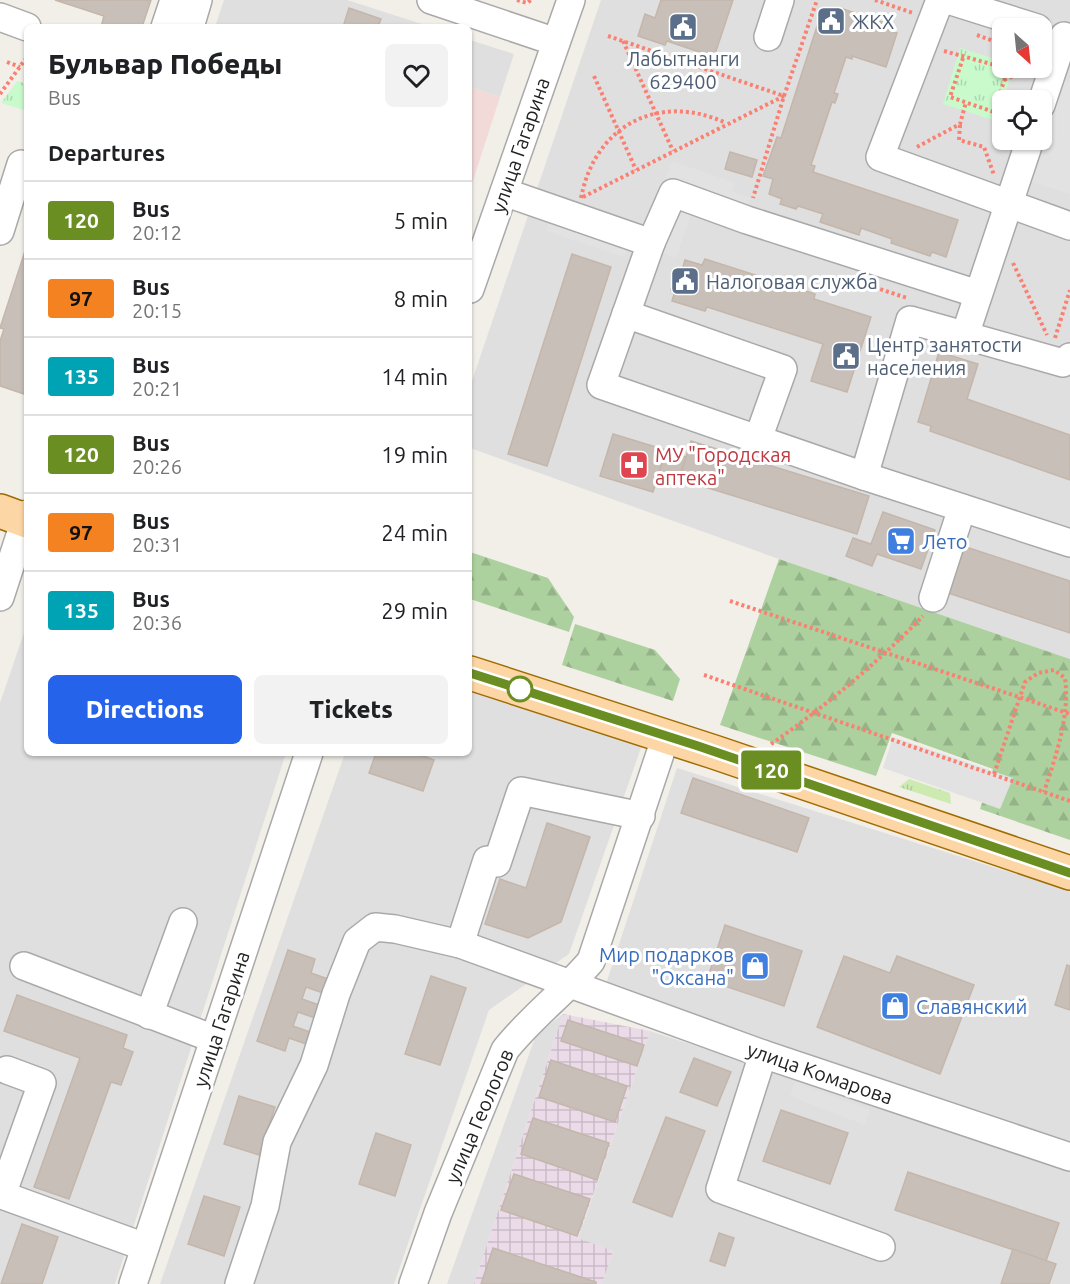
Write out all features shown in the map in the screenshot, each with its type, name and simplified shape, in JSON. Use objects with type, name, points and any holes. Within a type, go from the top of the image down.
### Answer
[{"type":"main road","points":[[472,674],[666,736],[1070,873]]},
{"type":"street","points":[[166,24],[174,0]]},
{"type":"street","points":[[191,24],[198,0]]},
{"type":"street","points":[[431,0],[556,42]]},
{"type":"street","name":"улица Гагарина","points":[[472,283],[571,0]]},
{"type":"street","points":[[768,37],[780,0]]},
{"type":"street","points":[[940,0],[880,157],[1070,226]]},
{"type":"street","points":[[948,0],[1053,33],[1044,90]]},
{"type":"street","points":[[0,17],[24,26]]},
{"type":"street","points":[[965,335],[999,233],[1006,202],[1026,150]]},
{"type":"street","points":[[0,231],[24,161]]},
{"type":"street","points":[[504,192],[651,243]]},
{"type":"street","points":[[978,294],[747,220],[673,193],[651,243],[601,385],[864,476],[1070,543]]},
{"type":"street","points":[[626,314],[783,369],[758,439]]},
{"type":"street","points":[[864,476],[910,320],[1063,363],[1070,357]]},
{"type":"street","points":[[933,598],[962,508]]},
{"type":"street","points":[[0,597],[20,516]]},
{"type":"street","name":"улица Геологов","points":[[413,1284],[438,1213],[505,1050],[523,1028],[571,985],[591,961],[666,736]]},
{"type":"street","name":"улица Гагарина","points":[[133,1284],[308,756]]},
{"type":"street","points":[[460,945],[487,860],[497,864],[520,791],[641,816]]},
{"type":"street","points":[[149,1015],[183,922]]},
{"type":"street","name":"улица Комарова","points":[[239,1284],[265,1206],[277,1142],[314,1065],[336,994],[357,941],[375,927],[395,929],[460,945],[763,1054],[1070,1158]]},
{"type":"street","points":[[24,966],[214,1039]]},
{"type":"street","points":[[763,1054],[720,1189],[881,1246]]},
{"type":"street","points":[[7,1070],[42,1083],[1,1197],[145,1247]]},
{"type":"path","points":[[517,0],[526,3],[531,0]]},
{"type":"path","points":[[747,220],[784,96],[817,0]]},
{"type":"path","points":[[608,36],[784,96]]},
{"type":"path","points":[[623,41],[673,151]]},
{"type":"path","points":[[992,64],[964,55],[950,97],[994,112],[1004,80],[1009,78]]},
{"type":"path","points":[[0,94],[24,61]]},
{"type":"path","points":[[7,62],[20,67]]},
{"type":"path","points":[[594,76],[636,170]]},
{"type":"path","points":[[572,196],[581,198],[784,96]]},
{"type":"path","points":[[966,102],[960,124],[959,140],[984,147],[1006,202]]},
{"type":"path","points":[[581,198],[591,164],[600,149],[618,131],[642,117],[656,113],[694,111],[727,124]]},
{"type":"path","points":[[891,161],[960,124]]},
{"type":"path","points":[[999,233],[1053,347],[1070,290]]},
{"type":"path","points":[[845,278],[913,300]]},
{"type":"path","points":[[765,748],[815,713],[887,653],[929,609],[933,598]]},
{"type":"path","points":[[730,601],[1069,713]]},
{"type":"path","points":[[994,774],[1025,682],[1038,674],[1054,670],[1065,678],[1069,713],[1044,792]]},
{"type":"path","points":[[704,675],[1070,801]]},
{"type":"shaded area","points":[[224,0],[347,0],[422,24],[216,24]]},
{"type":"shaded area","points":[[601,0],[1070,0],[1070,659],[779,559],[472,449],[472,381]]},
{"type":"shaded area","points":[[472,41],[514,54],[500,97],[472,88]]},
{"type":"shaded area","points":[[1063,80],[1070,82],[1070,194],[1029,181],[1039,150],[1052,150],[1052,113]]},
{"type":"shaded area","points":[[472,88],[500,97],[472,184]]},
{"type":"shaded area","points":[[672,161],[735,183],[732,192],[750,198],[740,226],[693,209],[676,258],[658,252],[647,232]]},
{"type":"shaded area","points":[[551,217],[630,243],[625,257],[546,231]]},
{"type":"shaded area","points":[[24,633],[24,756],[285,756],[115,1284],[0,1284],[0,703]]},
{"type":"shaded area","points":[[472,692],[642,745],[569,954],[489,1010],[394,1284],[160,1284],[344,756],[472,756]]},
{"type":"shaded area","points":[[893,737],[1013,778],[1000,809],[883,768]]},
{"type":"shaded area","points":[[677,768],[1070,891],[1070,1143],[606,984]]},
{"type":"shaded area","points":[[563,1014],[474,1284],[447,1284],[536,1035]]},
{"type":"shaded area","points":[[563,1014],[650,1031],[578,1238],[613,1251],[602,1284],[474,1284]]},
{"type":"shaded area","points":[[650,1031],[1070,1167],[1070,1284],[602,1284],[613,1251],[578,1239]]},
{"type":"shaded area","points":[[795,1082],[870,1110],[865,1125],[790,1096]]},
{"type":"green space","points":[[960,48],[992,58],[992,78],[1010,78],[1006,90],[992,90],[992,120],[943,104]]},
{"type":"green space","points":[[17,81],[24,83],[24,110],[1,103]]},
{"type":"green space","points":[[472,553],[548,578],[574,617],[569,632],[472,600]]},
{"type":"green space","points":[[779,559],[1070,659],[1070,840],[980,809],[993,769],[892,733],[876,776],[720,725]]},
{"type":"green space","points":[[575,624],[655,650],[680,679],[673,701],[562,665]]},
{"type":"green space","points":[[909,779],[950,793],[951,804],[899,787]]},
{"type":"building","points":[[55,0],[151,0],[143,24],[102,24],[104,16]]},
{"type":"building","name":"Лабытнанги 629400","points":[[661,0],[733,0],[714,57],[667,41],[665,45],[638,36],[645,14],[655,18]]},
{"type":"building","points":[[349,8],[381,19],[379,24],[344,24]]},
{"type":"building","points":[[843,9],[882,22],[880,27],[897,33],[886,67],[852,56],[852,59],[846,57],[834,93],[838,94],[835,103],[832,102],[811,165],[815,166],[813,172],[958,220],[946,257],[932,252],[930,256],[891,243],[892,239],[861,228],[859,235],[820,222],[823,214],[798,206],[796,209],[780,204],[782,199],[769,194],[773,179],[763,176],[777,137],[781,138],[818,23],[822,25],[826,13],[840,17]]},
{"type":"building","points":[[730,152],[757,160],[752,177],[725,169]]},
{"type":"building","points":[[24,254],[24,394],[0,386],[0,341],[4,329],[0,328]]},
{"type":"building","points":[[572,254],[611,267],[547,466],[508,454]]},
{"type":"building","points":[[705,259],[815,294],[814,299],[871,317],[847,392],[811,381],[823,344],[707,307],[705,311],[672,301],[675,291],[671,290],[676,272],[681,274],[685,260],[702,265]]},
{"type":"building","points":[[939,352],[978,364],[967,399],[1070,435],[1070,480],[930,431],[931,426],[918,422]]},
{"type":"building","points":[[613,434],[666,450],[653,492],[600,476]]},
{"type":"building","points":[[691,441],[869,496],[857,534],[679,479]]},
{"type":"building","points":[[666,450],[686,457],[679,479],[659,473]]},
{"type":"building","name":"Лето","points":[[883,512],[935,530],[921,569],[877,554],[872,566],[846,556],[853,538],[871,544]]},
{"type":"building","points":[[963,546],[1070,581],[1070,633],[948,593]]},
{"type":"building","points":[[375,756],[423,756],[434,760],[423,791],[369,773]]},
{"type":"building","points":[[693,778],[809,818],[797,852],[681,813]]},
{"type":"building","points":[[547,823],[590,837],[561,922],[528,938],[485,924],[500,879],[526,888]]},
{"type":"building","name":"Мир подарков \"Оксана\"","points":[[725,925],[802,951],[784,1006],[707,980]]},
{"type":"building","points":[[288,950],[315,959],[311,973],[328,979],[323,993],[306,987],[302,999],[319,1005],[315,1018],[298,1012],[293,1026],[310,1032],[306,1044],[289,1038],[285,1051],[257,1041]]},
{"type":"building","name":"Славянский","points":[[844,956],[890,973],[897,956],[974,985],[940,1074],[817,1027]]},
{"type":"building","points":[[1067,965],[1070,966],[1070,1010],[1055,1005]]},
{"type":"building","points":[[431,976],[466,988],[440,1065],[405,1054]]},
{"type":"building","points":[[17,995],[127,1035],[123,1048],[133,1052],[121,1085],[111,1082],[69,1199],[34,1187],[80,1058],[4,1031]]},
{"type":"building","points":[[568,1020],[644,1045],[637,1066],[561,1041]]},
{"type":"building","points":[[694,1058],[731,1072],[717,1106],[680,1092]]},
{"type":"building","points":[[551,1060],[627,1086],[615,1122],[539,1097]]},
{"type":"building","points":[[239,1096],[275,1107],[259,1155],[224,1144]]},
{"type":"building","points":[[781,1110],[848,1133],[830,1184],[763,1161]]},
{"type":"building","points":[[666,1117],[705,1131],[672,1217],[633,1202]]},
{"type":"building","points":[[533,1118],[609,1143],[597,1180],[521,1154]]},
{"type":"building","points":[[376,1133],[411,1145],[395,1196],[359,1184]]},
{"type":"building","points":[[908,1172],[1059,1223],[1046,1261],[895,1210]]},
{"type":"building","points":[[514,1174],[590,1199],[577,1236],[501,1210]]},
{"type":"building","points":[[204,1196],[240,1207],[224,1256],[188,1244]]},
{"type":"building","points":[[22,1224],[58,1237],[42,1284],[1,1284]]},
{"type":"building","points":[[719,1233],[734,1238],[725,1266],[710,1261]]},
{"type":"building","points":[[493,1248],[596,1282],[596,1284],[481,1284]]},
{"type":"building","points":[[1013,1249],[1056,1264],[1049,1284],[1001,1284]]},
{"type":"bus line","name":"120","points":[[472,674],[866,802],[1070,873]]},
{"type":"place","name":"ЖКХ","points":[[831,21]]},
{"type":"place","name":"Лабытнанги 629400","points":[[683,27]]},
{"type":"place","name":"Налоговая служба","points":[[685,281]]},
{"type":"place","name":"Центр занятости населения","points":[[846,356]]},
{"type":"place","name":"МУ \"Городская аптека\"","points":[[634,465]]},
{"type":"place","name":"Лето","points":[[901,541]]},
{"type":"place","name":"Мир подарков \"Оксана\"","points":[[755,966]]},
{"type":"place","name":"Славянский","points":[[895,1006]]}]
